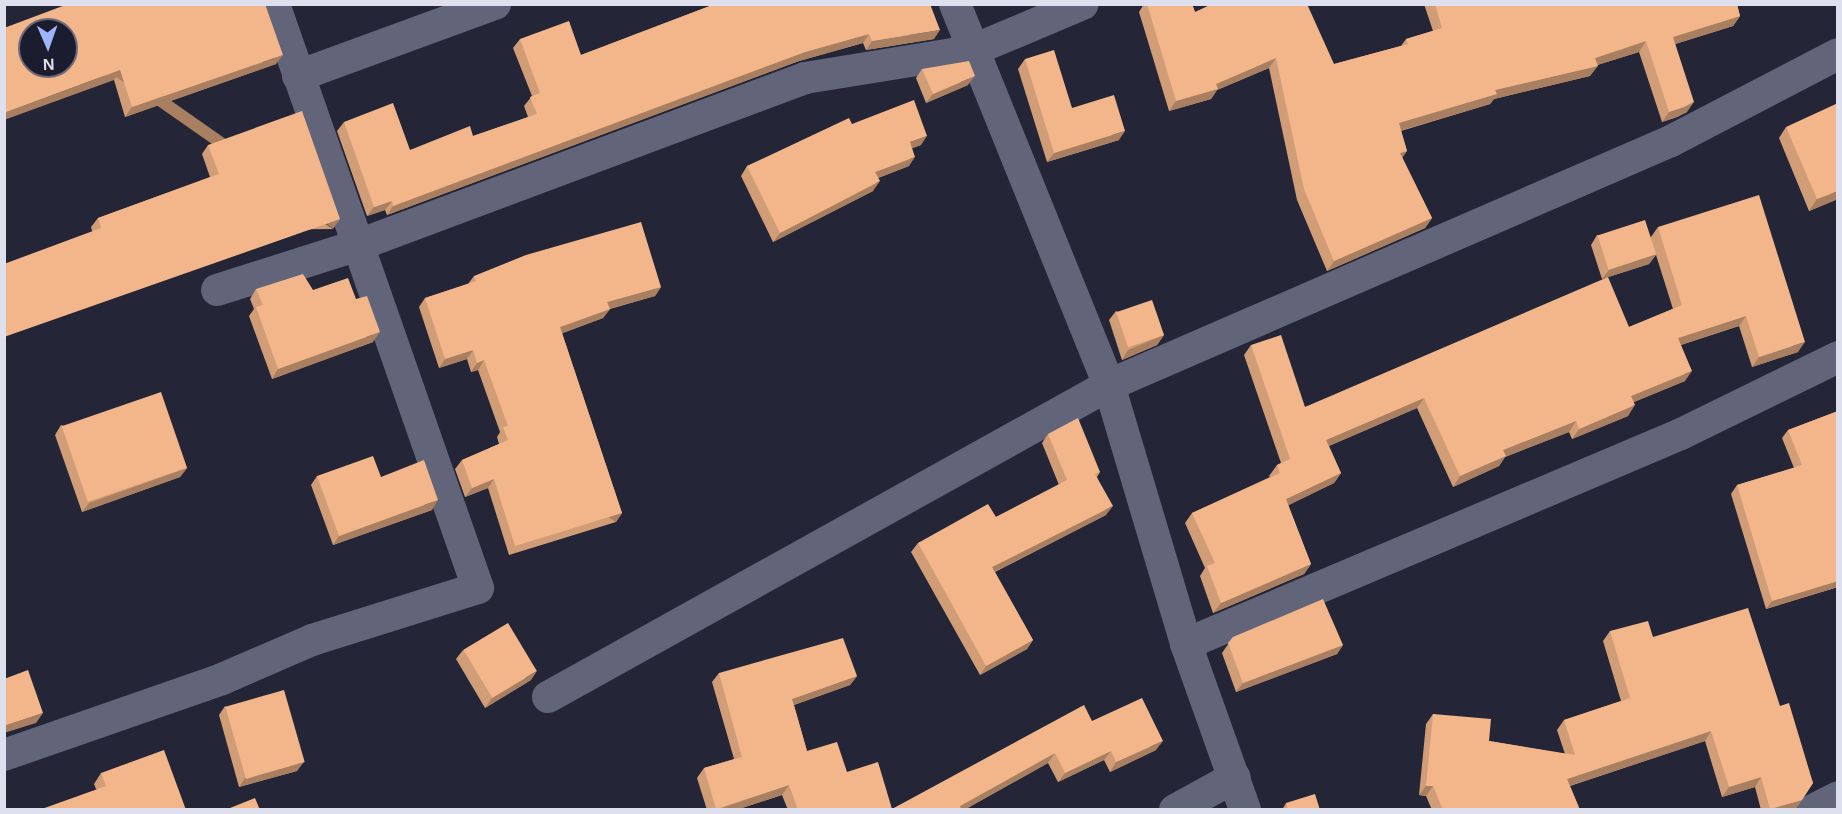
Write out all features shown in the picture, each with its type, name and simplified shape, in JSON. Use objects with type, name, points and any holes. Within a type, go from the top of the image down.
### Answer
[{"type":"street","points":[[4,755],[222,679],[312,640],[478,588],[356,246],[274,4]]},
{"type":"street","points":[[298,76],[495,4]]},
{"type":"street","points":[[955,4],[971,51],[1109,385],[1186,644],[1245,810]]},
{"type":"street","points":[[217,290],[356,246],[805,78],[971,51],[1083,4]]},
{"type":"street","points":[[548,697],[1109,385],[1671,141],[1838,54]]},
{"type":"street","points":[[1186,644],[1681,434],[1838,357]]},
{"type":"street","points":[[1175,810],[1235,777]]},
{"type":"street","points":[[1813,810],[1838,797]]},
{"type":"building","points":[[68,4],[265,4],[283,55],[132,107],[120,70],[4,113],[4,28],[18,23],[18,78],[78,78],[78,18],[31,18]]},
{"type":"building","points":[[715,4],[930,4],[940,30],[872,41],[869,34],[805,52],[393,206],[392,201],[374,207],[344,122],[393,103],[410,150],[470,126],[473,136],[537,114],[530,97],[540,93],[520,39],[569,21],[581,55]]},
{"type":"building","points":[[1147,4],[1192,4],[1195,12],[1212,4],[1307,4],[1334,64],[1408,44],[1406,39],[1442,28],[1435,4],[1737,4],[1740,16],[1673,37],[1694,102],[1669,112],[1646,41],[1595,58],[1598,66],[1495,90],[1497,94],[1399,123],[1407,151],[1400,153],[1432,218],[1334,261],[1304,189],[1276,58],[1216,84],[1218,89],[1176,101]]},
{"type":"building","points":[[1054,50],[1072,108],[1114,95],[1125,131],[1054,153],[1025,59]]},
{"type":"building","points":[[969,61],[975,76],[933,94],[922,69]]},
{"type":"building","points":[[914,100],[927,136],[910,142],[915,157],[875,172],[880,181],[780,233],[747,166],[849,118],[852,124]]},
{"type":"building","points":[[1838,103],[1838,191],[1817,199],[1786,127]]},
{"type":"building","points":[[302,111],[340,219],[4,337],[4,264],[101,228],[98,218],[219,174],[208,145]]},
{"type":"building","points":[[1759,195],[1805,342],[1759,357],[1746,316],[1678,338],[1692,371],[1631,396],[1635,405],[1579,429],[1576,421],[1503,450],[1506,456],[1460,476],[1424,398],[1326,440],[1341,473],[1286,499],[1311,564],[1221,603],[1207,566],[1215,563],[1192,513],[1280,473],[1277,465],[1290,459],[1251,345],[1281,335],[1305,407],[1608,277],[1629,327],[1682,305],[1658,227]]},
{"type":"building","points":[[1645,220],[1656,254],[1609,270],[1597,235]]},
{"type":"building","points":[[641,222],[661,287],[607,302],[610,309],[560,327],[622,513],[515,546],[494,479],[472,488],[462,460],[508,440],[503,427],[508,426],[484,360],[477,363],[473,350],[445,359],[425,298],[476,281],[474,276],[526,255]]},
{"type":"building","points":[[303,274],[313,290],[348,278],[356,299],[367,296],[380,332],[278,369],[256,307],[263,305],[256,289]]},
{"type":"building","points":[[1152,300],[1164,335],[1128,347],[1116,312]]},
{"type":"building","points":[[161,392],[187,468],[88,502],[62,426]]},
{"type":"building","points":[[1838,411],[1838,581],[1772,601],[1737,485],[1802,465],[1788,430]]},
{"type":"building","points":[[1078,418],[1100,472],[1095,474],[1113,506],[992,567],[1033,640],[986,666],[918,543],[988,504],[996,517],[1067,480],[1048,434]]},
{"type":"building","points":[[373,456],[381,477],[424,460],[438,500],[339,536],[317,476]]},
{"type":"building","points":[[1323,599],[1343,645],[1243,683],[1228,643],[1233,637]]},
{"type":"building","points":[[1748,608],[1780,706],[1789,703],[1813,783],[1802,800],[1770,809],[1761,777],[1729,787],[1711,731],[1567,779],[1580,810],[1443,810],[1433,786],[1426,786],[1433,714],[1491,719],[1489,741],[1575,755],[1564,720],[1630,698],[1610,631],[1648,621],[1653,637]]},
{"type":"building","points":[[508,623],[537,671],[492,698],[463,650]]},
{"type":"building","points":[[843,638],[857,676],[792,699],[807,751],[837,742],[847,772],[878,762],[892,809],[1084,705],[1092,721],[1142,698],[1163,741],[1116,762],[1111,751],[1065,773],[1055,753],[960,806],[961,810],[798,810],[789,785],[716,809],[704,768],[742,757],[719,673]]},
{"type":"building","points":[[28,670],[43,713],[4,726],[4,679]]},
{"type":"building","points":[[284,690],[305,762],[246,779],[225,707]]},
{"type":"building","points":[[164,750],[186,810],[39,810],[106,786],[101,773]]},
{"type":"building","points":[[1315,794],[1320,810],[1288,810],[1286,803]]},
{"type":"building","points":[[255,798],[260,810],[225,810]]}]
